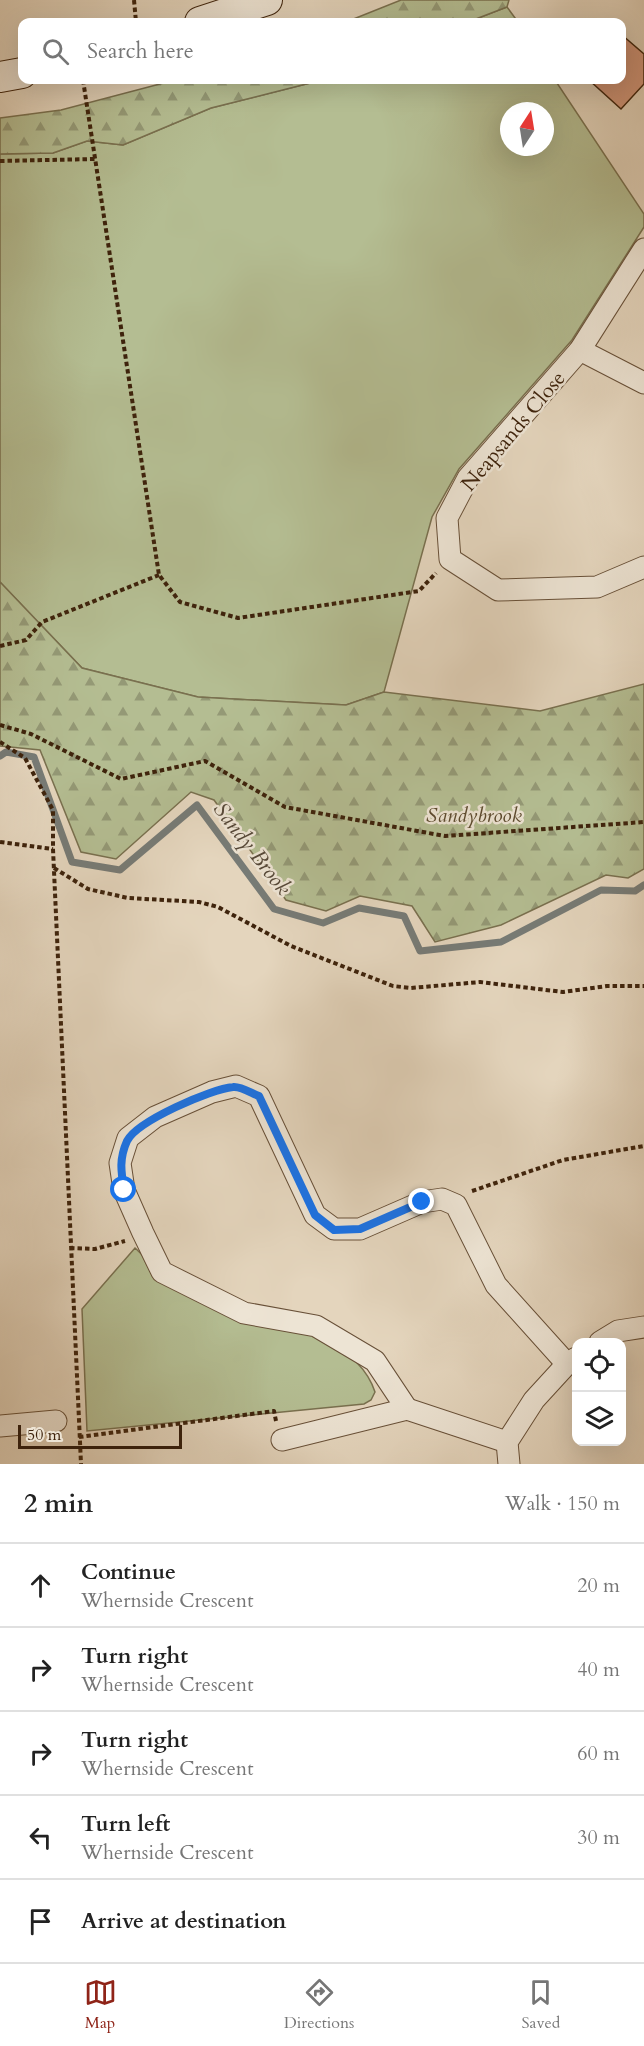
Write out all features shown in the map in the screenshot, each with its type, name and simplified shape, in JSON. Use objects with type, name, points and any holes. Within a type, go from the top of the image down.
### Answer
[{"type":"main road","points":[[212,18],[267,0]]},
{"type":"main road","points":[[0,77],[18,74]]},
{"type":"street","name":"Neapsands Close","points":[[644,249],[580,350],[468,478],[447,518],[450,559],[498,590],[597,587],[644,567]]},
{"type":"street","name":"Neapsands Close","points":[[580,350],[644,383]]},
{"type":"street","points":[[407,1409],[375,1361],[316,1326],[244,1313],[162,1272],[124,1190],[120,1163],[128,1138],[155,1117],[212,1092],[236,1086],[259,1096],[315,1215],[334,1230],[360,1229],[422,1202],[442,1199],[456,1205],[496,1285],[572,1361],[534,1400],[507,1442],[509,1464]]},
{"type":"street","points":[[607,1338],[618,1331],[644,1328]]},
{"type":"street","points":[[282,1440],[407,1409],[507,1442]]},
{"type":"street","points":[[0,1426],[56,1421]]},
{"type":"path","points":[[134,0],[136,18]]},
{"type":"path","points":[[84,84],[159,575],[180,602],[238,618],[418,591]]},
{"type":"path","points":[[0,161],[95,159]]},
{"type":"path","points":[[0,646],[26,640],[42,622],[159,575]]},
{"type":"path","points":[[0,725],[31,734],[121,779],[206,761],[285,807],[445,836],[644,822]]},
{"type":"path","points":[[0,742],[25,758],[53,810],[81,1464]]},
{"type":"path","points":[[0,842],[53,849]]},
{"type":"path","points":[[54,868],[88,889],[128,898],[199,902],[218,907],[291,946],[393,986],[411,988],[480,982],[563,992],[607,986],[644,986]]},
{"type":"path","points":[[456,1205],[466,1193],[562,1160],[644,1146]]},
{"type":"path","points":[[70,1248],[94,1249],[110,1246],[143,1233]]},
{"type":"path","points":[[80,1437],[274,1411],[282,1440]]},
{"type":"green space","points":[[401,0],[509,0],[507,7],[478,18],[356,18]]},
{"type":"green space","points":[[507,7],[515,18],[478,18]]},
{"type":"green space","points":[[160,84],[306,84],[211,108],[123,145],[87,141],[53,153],[0,154],[0,118],[61,110]]},
{"type":"green space","points":[[306,84],[558,84],[644,214],[644,227],[572,340],[459,469],[432,517],[384,692],[346,705],[198,697],[82,668],[0,582],[0,154],[53,153],[87,141],[123,145],[211,108]]},
{"type":"green space","name":"Sandybrook","points":[[0,582],[82,668],[198,697],[346,705],[384,692],[540,711],[644,684],[644,869],[628,878],[606,875],[501,925],[435,942],[412,906],[360,896],[326,911],[286,900],[214,800],[191,792],[116,859],[81,852],[40,750],[0,746]]},
{"type":"green space","points":[[135,1248],[170,1282],[190,1296],[295,1328],[322,1338],[345,1352],[363,1370],[375,1392],[371,1400],[364,1404],[87,1431],[82,1309]]},
{"type":"building","points":[[626,38],[644,54],[644,84],[621,109],[593,84],[626,84]]},
{"type":"waterway","name":"Sandy Brook","points":[[0,756],[6,752],[34,757],[72,862],[120,870],[197,805],[274,909],[323,923],[359,908],[404,916],[420,951],[501,942],[601,890],[635,891],[644,885]]},
{"type":"route","points":[[124,1190],[120,1163],[128,1138],[155,1117],[212,1092],[236,1086],[259,1096],[315,1215],[334,1230],[360,1229],[422,1202]]}]
